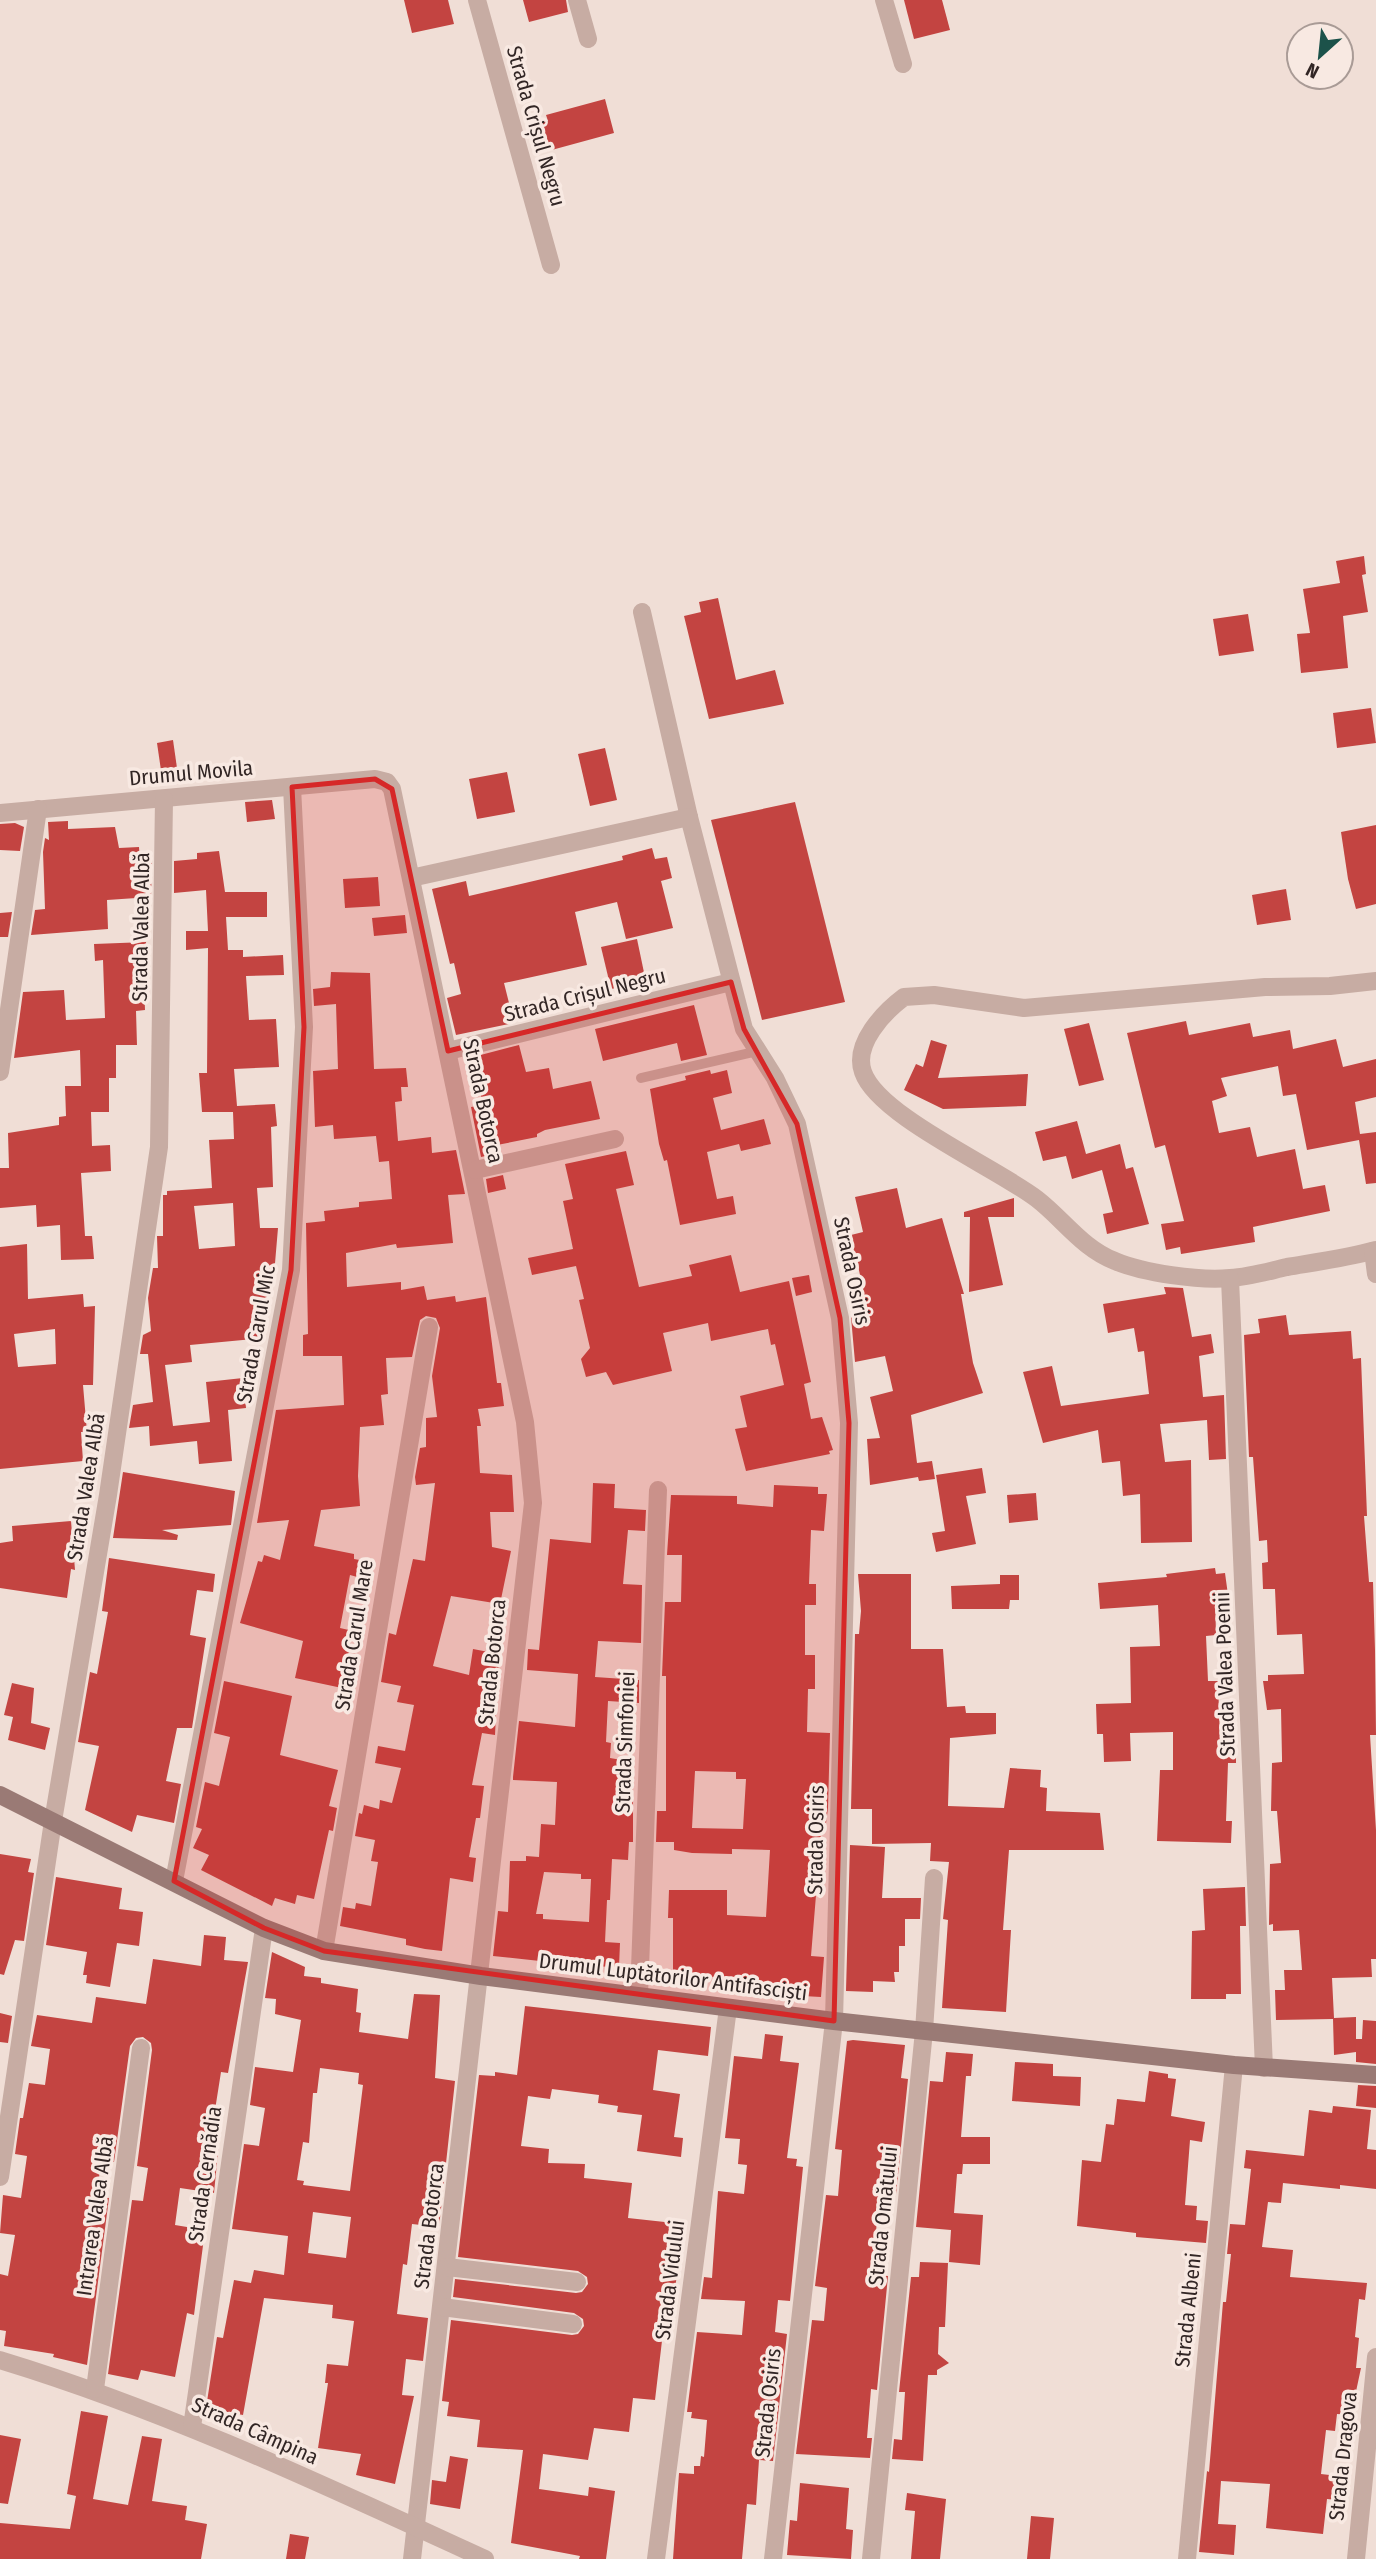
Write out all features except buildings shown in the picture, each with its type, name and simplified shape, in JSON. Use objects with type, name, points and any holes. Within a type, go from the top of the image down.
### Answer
[{"type":"street","name":"Strada Crișul Negru","points":[[477,0],[551,265]]},
{"type":"street","points":[[578,0],[588,39]]},
{"type":"street","points":[[884,0],[903,64]]},
{"type":"street","points":[[642,612],[689,817],[731,982],[744,1028],[758,1051]]},
{"type":"street","name":"Drumul Movila","points":[[0,813],[375,779],[387,782]]},
{"type":"street","name":"Strada Botorca","points":[[387,782],[392,789],[475,1170],[525,1422],[533,1503],[481,1976],[412,2559]]},
{"type":"street","name":"Strada Carul Mic","points":[[174,1881],[291,1270],[304,1027],[292,787]]},
{"type":"street","name":"Strada Valea Albă","points":[[0,2177],[53,1821],[110,1482],[159,1147],[164,799]]},
{"type":"street","points":[[0,1072],[38,809]]},
{"type":"street","points":[[411,878],[689,817]]},
{"type":"street","points":[[1376,981],[1331,986],[1265,987],[1024,1008],[934,995],[904,997],[877,1024],[864,1047],[863,1072],[874,1091],[895,1110],[1034,1197],[1091,1248],[1115,1262],[1230,1279],[1374,1250],[1376,1274]]},
{"type":"street","name":"Strada Crișul Negru","points":[[448,1051],[731,982]]},
{"type":"street","name":"Strada Osiris","points":[[758,1051],[775,1078],[797,1124],[840,1318],[849,1423],[834,2021],[773,2559]]},
{"type":"street","points":[[475,1170],[615,1139]]},
{"type":"street","name":"Strada Valea Poenii","points":[[1230,1279],[1264,2068]]},
{"type":"street","name":"Strada Carul Mare","points":[[324,1951],[429,1328]]},
{"type":"street","name":"Strada Simfoniei","points":[[639,1995],[658,1490]]},
{"type":"street","name":"Drumul Luptătorilor Antifasciști","points":[[0,1795],[264,1928],[324,1951],[481,1976],[834,2021],[1234,2065],[1376,2076]]},
{"type":"street","name":"Strada Omătului","points":[[871,2559],[924,2031],[934,1878]]},
{"type":"street","name":"Strada Cernădia","points":[[192,2427],[264,1928]]},
{"type":"street","name":"Strada Vidului","points":[[656,2559],[728,2008]]},
{"type":"street","name":"Intrarea Valea Albă","points":[[94,2389],[141,2048]]},
{"type":"street","name":"Strada Albeni","points":[[1187,2559],[1234,2065]]},
{"type":"street","points":[[447,2267],[578,2282]]},
{"type":"street","points":[[442,2307],[573,2324]]},
{"type":"street","name":"Strada Dragova","points":[[1356,2559],[1376,2357]]},
{"type":"street","name":"Strada Câmpina","points":[[0,2360],[94,2389],[192,2427],[485,2559]]},
{"type":"lane","points":[[641,1077],[758,1051]]},
{"type":"highlighted area","points":[[375,779],[392,789],[448,1051],[731,982],[744,1029],[797,1124],[840,1318],[849,1423],[834,2021],[324,1951],[264,1928],[174,1881],[291,1270],[304,1027],[292,787]]}]
